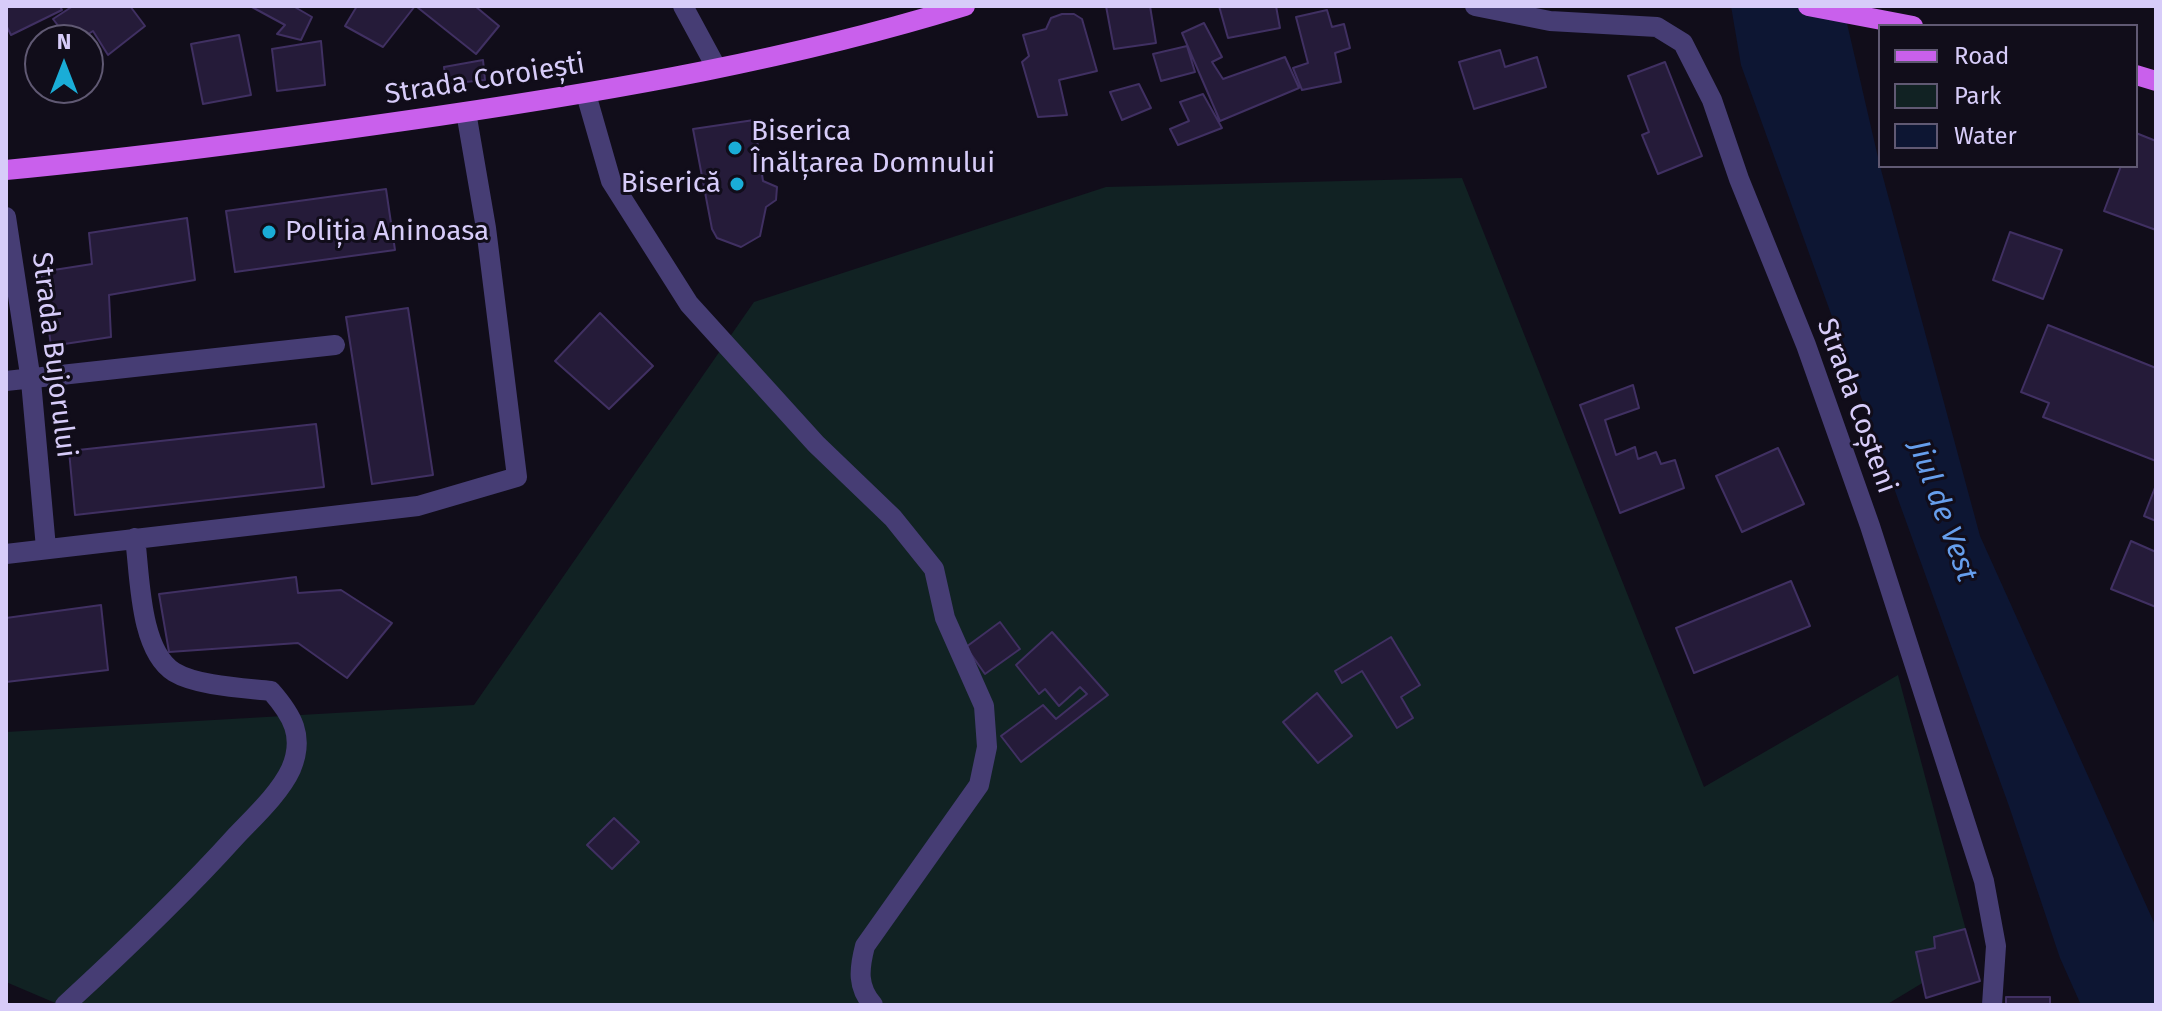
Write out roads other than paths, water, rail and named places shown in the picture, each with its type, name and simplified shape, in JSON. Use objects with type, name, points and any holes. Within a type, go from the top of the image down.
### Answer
[{"type":"main road","name":"Strada Coroiești","points":[[6,170],[165,154],[586,94],[862,35],[965,6]]},
{"type":"main road","points":[[1808,6],[1902,24]]},
{"type":"street","points":[[683,6],[716,67]]},
{"type":"street","name":"Strada Coșteni","points":[[1475,6],[1550,21],[1657,27],[1683,43],[1712,100],[1739,179],[1806,345],[1870,526],[1984,881],[1996,946],[1992,1005]]},
{"type":"street","points":[[586,94],[611,181],[689,304],[816,444],[893,518],[934,569],[945,618],[984,706],[987,747],[979,785],[865,946],[859,971],[865,996],[873,1005]]},
{"type":"street","points":[[6,554],[418,506],[517,477],[486,228],[466,112]]},
{"type":"street","name":"Strada Bujorului","points":[[6,217],[31,381],[46,548]]},
{"type":"street","points":[[6,381],[31,381],[335,345]]},
{"type":"street","points":[[65,1005],[171,908],[258,812],[291,769],[297,738],[292,715],[271,691],[225,686],[175,673],[166,665],[146,631],[135,538]]},
{"type":"water","name":"Jiul de Vest","points":[[1731,6],[1843,6],[1878,168],[1881,168],[1980,536],[2156,927],[2156,1005],[2081,1005],[2060,958],[2009,806],[1741,65]]},
{"type":"place","name":"Biserica Înălțarea Domnului","points":[[735,148]]},
{"type":"place","name":"Biserică","points":[[737,184]]},
{"type":"place","name":"Poliția Aninoasa","points":[[269,232]]}]
